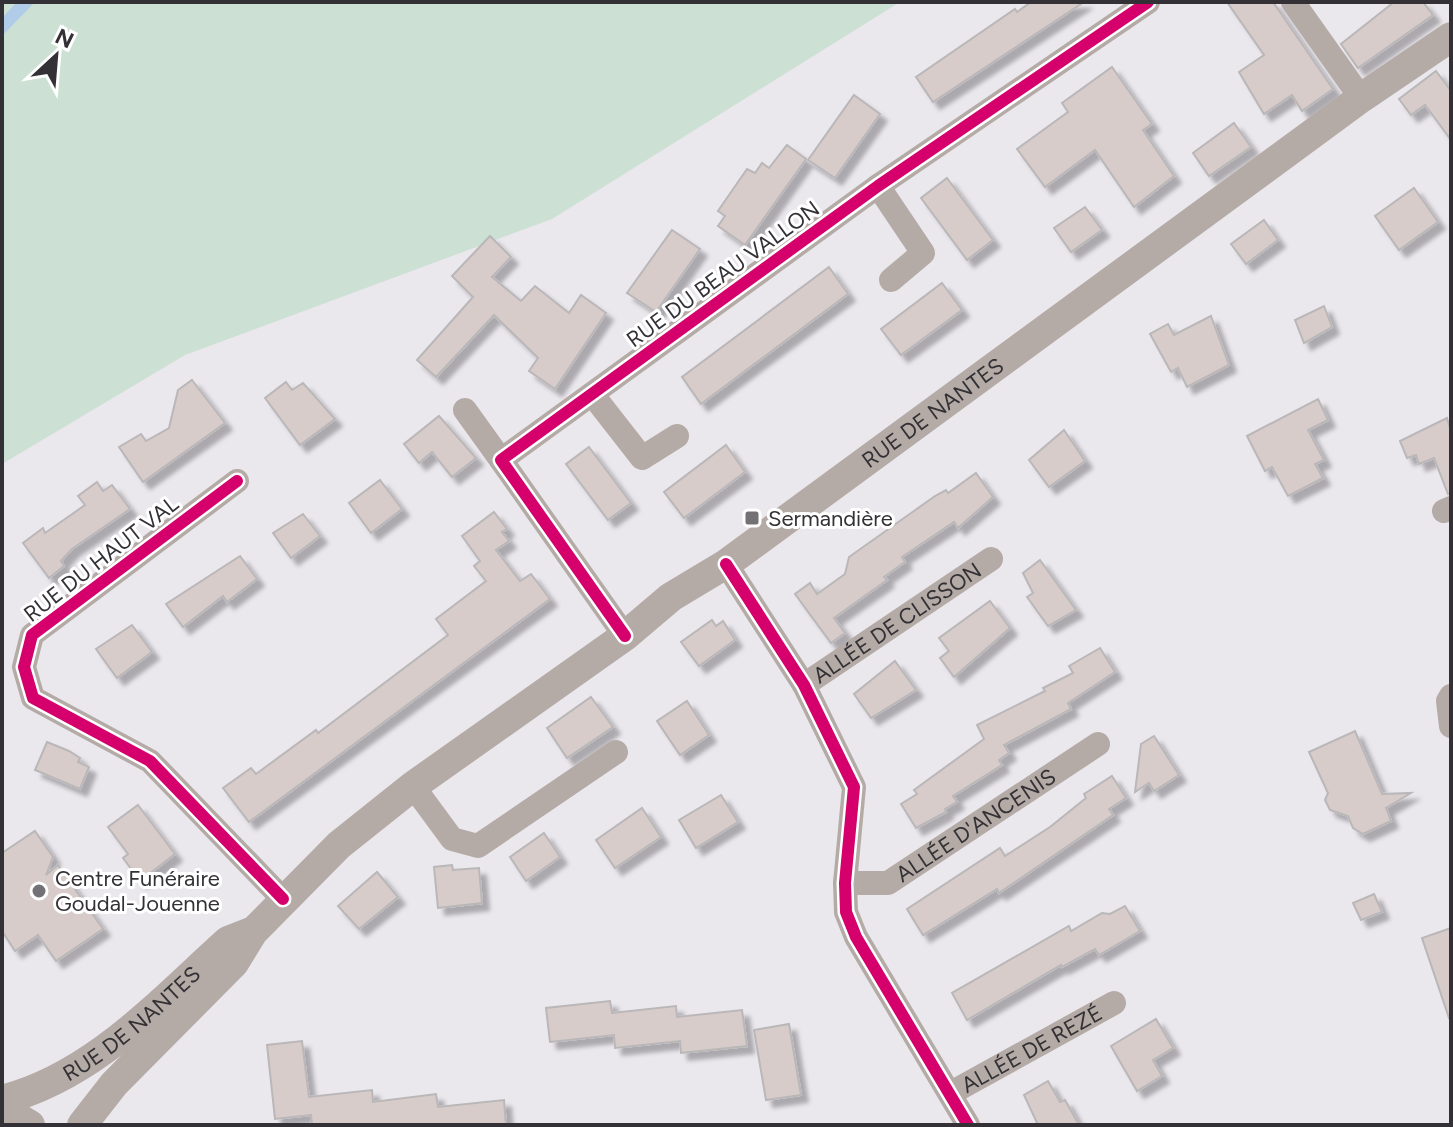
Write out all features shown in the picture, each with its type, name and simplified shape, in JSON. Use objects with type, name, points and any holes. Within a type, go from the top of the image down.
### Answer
[{"type":"main road","name":"RUE DE NANTES","points":[[82,1125],[114,1084],[234,963],[253,932],[283,899],[339,845],[413,786],[625,636],[671,597],[726,564],[1361,98],[1451,37]]},
{"type":"main road","name":"RUE DE NANTES","points":[[2,1100],[56,1082],[90,1061],[228,941],[253,932]]},
{"type":"main road","points":[[2,1108],[30,1125]]},
{"type":"street","name":"RUE DU BEAU VALLON","points":[[501,460],[878,186],[1148,2]]},
{"type":"street","points":[[1293,2],[1361,98]]},
{"type":"street","points":[[878,186],[923,253],[891,280]]},
{"type":"street","points":[[592,394],[642,458],[677,436]]},
{"type":"street","points":[[465,410],[625,636]]},
{"type":"street","name":"RUE DU HAUT VAL","points":[[237,481],[32,635],[24,667],[33,698],[150,761],[283,899]]},
{"type":"street","name":"ALLÉE DE CLISSON","points":[[804,685],[991,559]]},
{"type":"street","points":[[726,564],[804,685],[854,787],[845,883],[846,912],[856,937],[968,1125]]},
{"type":"street","points":[[1451,696],[1448,701],[1451,726]]},
{"type":"street","name":"ALLÉE D'ANCENIS","points":[[845,883],[888,883],[1098,744]]},
{"type":"street","points":[[413,786],[452,839],[478,846],[616,752]]},
{"type":"street","name":"ALLÉE DE REZÉ","points":[[951,1093],[1114,1003]]},
{"type":"green space","points":[[2,2],[900,2],[552,219],[185,355],[2,464]]},
{"type":"water","points":[[17,2],[35,2],[2,36],[2,18]]},
{"type":"building","points":[[1031,2],[1084,2],[933,102],[916,77],[1015,9],[1017,12]]},
{"type":"building","points":[[1227,2],[1273,2],[1333,89],[1302,111],[1292,95],[1264,114],[1239,72],[1264,55]]},
{"type":"building","points":[[1394,2],[1423,2],[1433,15],[1358,68],[1341,44]]},
{"type":"building","points":[[1112,67],[1152,124],[1143,130],[1174,176],[1134,207],[1095,150],[1045,187],[1017,149],[1068,112],[1062,103]]},
{"type":"building","points":[[1436,71],[1451,91],[1451,140],[1425,105],[1411,115],[1399,99]]},
{"type":"building","points":[[854,95],[880,114],[835,178],[808,160]]},
{"type":"building","points":[[1234,123],[1251,147],[1209,176],[1193,153]]},
{"type":"building","points":[[787,145],[806,159],[745,245],[718,226],[725,216],[718,211],[747,169],[755,173],[762,163],[769,168]]},
{"type":"building","points":[[947,178],[993,240],[967,260],[921,198]]},
{"type":"building","points":[[1414,188],[1438,222],[1399,250],[1375,216]]},
{"type":"building","points":[[1085,207],[1102,230],[1071,252],[1054,228]]},
{"type":"building","points":[[1264,220],[1278,240],[1246,264],[1231,244]]},
{"type":"building","points":[[672,230],[700,249],[656,312],[627,293]]},
{"type":"building","points":[[490,236],[511,257],[492,277],[521,301],[535,286],[569,313],[581,295],[606,313],[555,389],[529,371],[538,358],[494,315],[436,377],[417,360],[473,297],[452,276]]},
{"type":"building","points":[[829,267],[848,294],[701,404],[682,377]]},
{"type":"building","points":[[942,283],[962,310],[901,355],[881,329]]},
{"type":"building","points":[[1324,306],[1332,327],[1304,343],[1295,320]]},
{"type":"building","points":[[1211,316],[1229,365],[1187,387],[1178,368],[1171,372],[1150,334],[1168,324],[1174,335]]},
{"type":"building","points":[[192,380],[225,423],[143,482],[119,447],[141,434],[146,441],[169,428],[178,390]]},
{"type":"building","points":[[286,382],[292,390],[303,383],[335,419],[300,445],[265,398]]},
{"type":"building","points":[[1318,399],[1328,420],[1308,430],[1324,460],[1315,464],[1323,478],[1288,496],[1272,467],[1265,471],[1247,436]]},
{"type":"building","points":[[439,416],[476,458],[452,477],[432,452],[419,463],[404,444]]},
{"type":"building","points":[[1447,418],[1451,432],[1451,493],[1448,494],[1434,458],[1419,464],[1416,455],[1407,458],[1400,441]]},
{"type":"building","points":[[1064,430],[1085,461],[1049,487],[1029,460]]},
{"type":"building","points":[[726,445],[745,472],[684,518],[664,492]]},
{"type":"building","points":[[589,447],[631,503],[608,520],[566,464]]},
{"type":"building","points":[[976,473],[993,497],[958,528],[954,522],[902,557],[905,562],[884,577],[887,580],[834,618],[845,633],[831,643],[795,594],[810,583],[817,594],[845,574],[849,557],[935,496],[946,490],[948,493]]},
{"type":"building","points":[[380,480],[402,509],[371,533],[349,503]]},
{"type":"building","points":[[97,482],[103,491],[112,485],[130,509],[72,549],[61,561],[64,566],[49,578],[23,543],[43,528],[45,533],[85,505],[78,496]]},
{"type":"building","points":[[494,512],[507,529],[502,532],[509,541],[496,550],[520,581],[531,574],[550,599],[249,822],[223,788],[251,768],[256,774],[316,730],[318,733],[448,635],[436,619],[486,581],[474,566],[480,561],[462,536]]},
{"type":"building","points":[[303,514],[320,536],[291,558],[273,533]]},
{"type":"building","points":[[240,556],[257,579],[227,602],[223,596],[183,627],[166,604]]},
{"type":"building","points":[[1040,560],[1076,610],[1048,626],[1027,597],[1033,593],[1023,573]]},
{"type":"building","points":[[990,601],[1010,628],[954,677],[940,658],[949,651],[939,638]]},
{"type":"building","points":[[712,620],[716,626],[723,621],[735,640],[699,666],[681,642]]},
{"type":"building","points":[[132,625],[152,652],[117,678],[96,649]]},
{"type":"building","points":[[1100,648],[1115,672],[1068,703],[1071,709],[1004,745],[1009,753],[999,760],[1002,765],[953,796],[957,802],[945,809],[946,812],[916,828],[901,804],[917,794],[914,790],[984,739],[977,725],[1045,691],[1043,688],[1073,673],[1069,666]]},
{"type":"building","points":[[895,661],[916,690],[871,718],[854,694]]},
{"type":"building","points":[[591,697],[613,727],[567,758],[547,728]]},
{"type":"building","points":[[687,701],[709,735],[680,755],[657,721]]},
{"type":"building","points":[[1355,731],[1382,794],[1411,793],[1386,808],[1391,821],[1363,834],[1353,828],[1348,816],[1330,810],[1325,800],[1328,793],[1309,752]]},
{"type":"building","points":[[1154,736],[1179,775],[1154,791],[1149,783],[1135,792],[1141,744]]},
{"type":"building","points":[[47,742],[69,751],[80,758],[78,762],[89,767],[80,789],[35,770]]},
{"type":"building","points":[[1112,776],[1126,798],[1109,809],[1113,815],[999,893],[997,889],[923,935],[907,909],[1000,848],[1005,856],[1050,827],[1086,798],[1084,794]]},
{"type":"building","points":[[721,795],[738,822],[696,848],[679,820]]},
{"type":"building","points":[[138,805],[175,854],[140,881],[123,858],[128,854],[108,827]]},
{"type":"building","points":[[642,808],[661,837],[615,868],[596,840]]},
{"type":"building","name":"Centre Funéraire Goudal-Jouenne","points":[[35,831],[53,857],[46,875],[58,865],[103,929],[56,961],[38,935],[15,951],[2,931],[2,853]]},
{"type":"building","points":[[544,833],[560,857],[526,881],[510,857]]},
{"type":"building","points":[[452,865],[453,870],[479,868],[482,903],[438,908],[434,867]]},
{"type":"building","points":[[377,872],[398,897],[359,929],[338,906]]},
{"type":"building","points":[[1374,894],[1382,912],[1361,920],[1353,903]]},
{"type":"building","points":[[1125,906],[1140,931],[1099,955],[1095,949],[1061,965],[967,1020],[952,993],[1069,926],[1071,931],[1102,913],[1110,914]]},
{"type":"building","points":[[1451,928],[1451,1017],[1449,1018],[1422,938]]},
{"type":"building","points":[[610,1001],[612,1013],[676,1006],[677,1017],[742,1010],[747,1046],[681,1053],[680,1041],[615,1048],[614,1035],[550,1042],[546,1008]]},
{"type":"building","points":[[1156,1019],[1173,1048],[1153,1060],[1162,1076],[1137,1091],[1111,1046]]},
{"type":"building","points":[[789,1024],[801,1095],[766,1100],[754,1030]]},
{"type":"building","points":[[302,1041],[309,1097],[372,1090],[373,1102],[436,1094],[438,1107],[504,1100],[506,1125],[312,1125],[311,1115],[275,1119],[267,1045]]},
{"type":"building","points":[[1048,1081],[1060,1102],[1065,1100],[1079,1125],[1038,1125],[1024,1095]]},
{"type":"cycle path","points":[[625,636],[501,460],[878,186],[1148,2]]},
{"type":"cycle path","points":[[237,481],[32,635],[24,667],[33,698],[150,761],[283,899]]},
{"type":"cycle path","points":[[726,564],[804,685],[854,787],[845,883],[846,912],[856,937],[968,1125]]},
{"type":"place","name":"Sermandière","points":[[752,518]]},
{"type":"place","name":"Centre Funéraire Goudal-Jouenne","points":[[39,891]]}]
